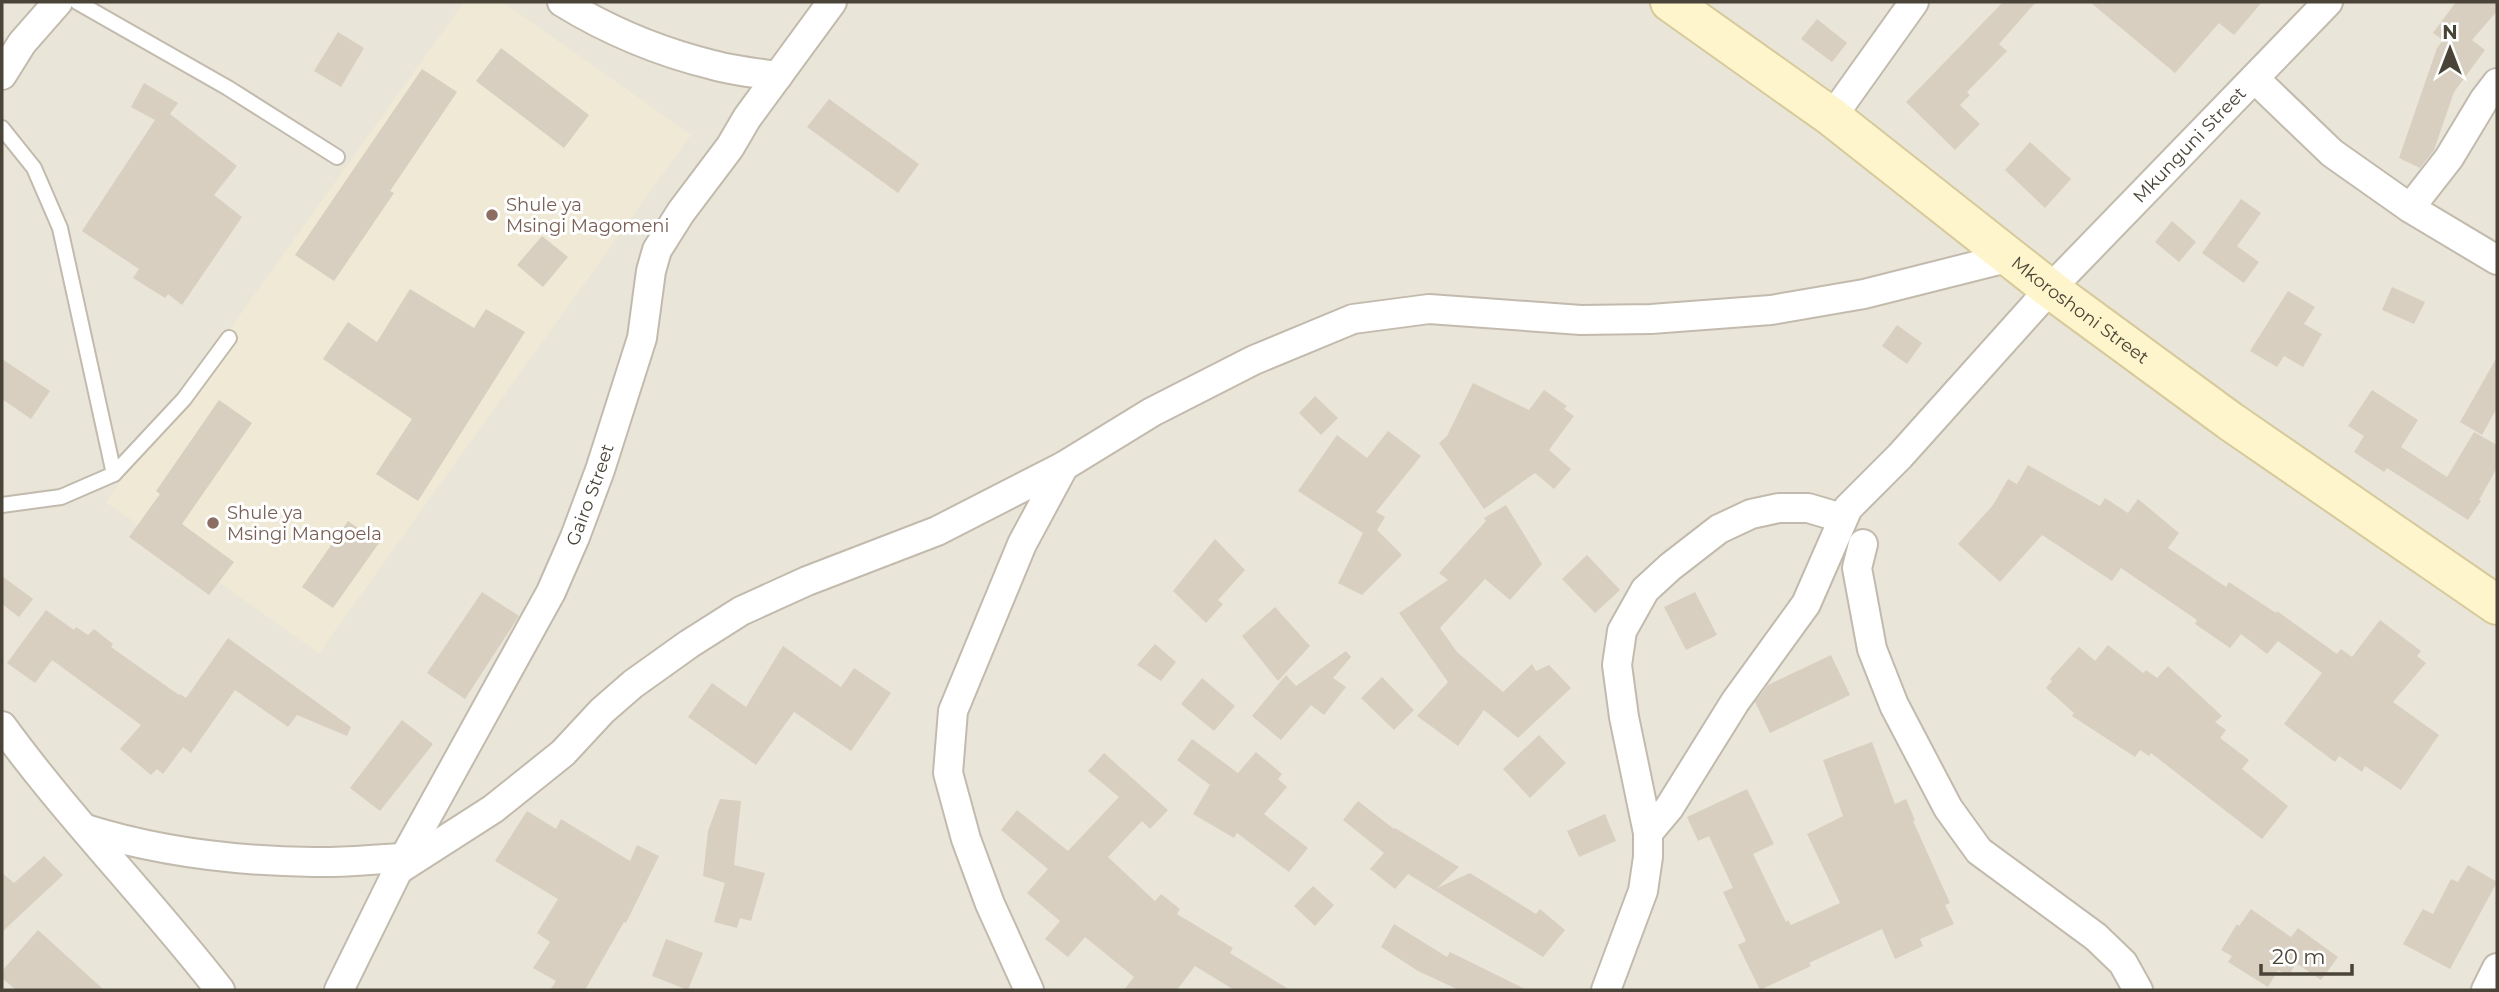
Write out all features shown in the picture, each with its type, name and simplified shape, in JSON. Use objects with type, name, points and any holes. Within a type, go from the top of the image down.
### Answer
[{"type":"street","points":[[2,75],[22,43],[58,2]]},
{"type":"street","points":[[562,2],[584,16],[650,47],[714,66],[778,76]]},
{"type":"street","name":"Gairo Street","points":[[338,990],[401,864],[551,593],[600,470],[642,338],[651,271],[657,250],[832,2]]},
{"type":"street","name":"Mkoroshoni Street","points":[[1670,2],[1832,117],[2050,289],[2230,421],[2497,605]]},
{"type":"street","points":[[1832,117],[1914,2]]},
{"type":"street","name":"Mkunguni Street","points":[[1648,832],[1669,808],[1735,702],[1806,604],[1848,508],[1900,456],[2050,289],[2328,2]]},
{"type":"street","points":[[2255,79],[2332,153],[2410,208],[2497,260]]},
{"type":"street","points":[[2410,208],[2449,158],[2497,83]]},
{"type":"street","points":[[86,829],[123,841],[180,853],[315,863],[401,864],[510,796],[563,753],[602,711],[633,684],[741,611],[807,580],[930,534],[1064,466],[1152,412],[1254,360],[1353,320],[1429,310],[1581,320],[1651,320],[1771,310],[1864,293],[2011,257]]},
{"type":"street","points":[[1029,990],[990,904],[948,773],[953,711],[1022,544],[1064,466]]},
{"type":"street","points":[[1606,990],[1643,891],[1648,857],[1648,832],[1624,717],[1617,665],[1622,631],[1645,590],[1719,529],[1751,514],[1779,508],[1808,508],[1842,518]]},
{"type":"street","points":[[1863,544],[1857,568],[1872,649],[1894,705],[1948,808],[1979,851],[2096,937],[2123,963],[2138,990]]},
{"type":"street","points":[[2,726],[60,802],[86,829],[121,874],[173,929],[220,990]]},
{"type":"street","points":[[2486,990],[2497,968]]},
{"type":"lane","points":[[77,2],[229,88],[337,157]]},
{"type":"lane","points":[[2,128],[34,168],[60,228],[114,474]]},
{"type":"lane","points":[[2,505],[61,497],[114,474],[184,399],[229,338]]},
{"type":"shaded area","points":[[2,2],[2497,2],[2497,990],[2,990]]},
{"type":"shaded area","points":[[464,2],[503,2],[691,135],[319,653],[106,502]]},
{"type":"building","points":[[2003,2],[2036,2],[1999,44],[2007,51],[1967,92],[1970,95],[1960,105],[1980,124],[1955,150],[1906,102]]},
{"type":"building","points":[[2090,2],[2262,2],[2234,35],[2219,23],[2175,73]]},
{"type":"building","points":[[2456,2],[2497,2],[2497,11],[2472,40],[2485,50],[2454,92],[2434,150],[2420,168],[2399,158],[2437,48],[2443,40],[2433,33]]},
{"type":"building","points":[[1817,19],[1847,43],[1832,62],[1801,39]]},
{"type":"building","points":[[338,32],[364,48],[341,87],[314,71]]},
{"type":"building","points":[[501,48],[589,115],[564,148],[476,81]]},
{"type":"building","points":[[422,69],[457,92],[390,191],[394,193],[334,281],[295,255]]},
{"type":"building","points":[[144,83],[178,103],[170,114],[237,166],[214,195],[242,217],[182,305],[168,294],[165,298],[133,278],[139,269],[82,231],[155,120],[131,107]]},
{"type":"building","points":[[829,99],[919,164],[898,193],[807,127]]},
{"type":"building","points":[[2030,142],[2071,179],[2045,208],[2005,170]]},
{"type":"building","points":[[2241,199],[2261,213],[2237,246],[2259,262],[2244,283],[2202,253]]},
{"type":"building","points":[[2172,221],[2196,242],[2179,262],[2155,242]]},
{"type":"building","points":[[542,236],[568,257],[543,287],[517,265]]},
{"type":"building","points":[[2392,287],[2425,302],[2414,324],[2382,310]]},
{"type":"building","points":[[410,289],[474,328],[486,309],[525,332],[418,501],[376,474],[412,419],[323,359],[348,322],[377,342]]},
{"type":"building","points":[[2288,291],[2315,307],[2304,324],[2322,334],[2303,367],[2284,356],[2277,367],[2250,351]]},
{"type":"building","points":[[1897,325],[1922,343],[1907,364],[1882,346]]},
{"type":"building","points":[[2497,357],[2497,408],[2482,435],[2460,422]]},
{"type":"building","points":[[2,359],[50,391],[31,419],[2,399]]},
{"type":"building","points":[[1473,383],[1529,410],[1544,390],[1567,406],[1564,409],[1574,416],[1549,450],[1571,469],[1554,489],[1535,473],[1484,509],[1439,443],[1447,436]]},
{"type":"building","points":[[2372,390],[2418,420],[2401,447],[2447,477],[2474,432],[2497,445],[2497,468],[2468,520],[2387,468],[2384,472],[2354,452],[2364,436],[2348,426]]},
{"type":"building","points":[[1315,396],[1338,418],[1321,435],[1299,413]]},
{"type":"building","points":[[219,400],[252,423],[182,524],[234,562],[209,595],[129,537],[160,494],[156,491]]},
{"type":"building","points":[[1388,431],[1421,456],[1376,512],[1385,517],[1377,530],[1402,555],[1362,595],[1338,583],[1363,533],[1298,491],[1337,435],[1367,458]]},
{"type":"building","points":[[2028,465],[2100,506],[2105,498],[2128,513],[2138,499],[2179,533],[2168,548],[2226,587],[2229,582],[2276,613],[2277,611],[2337,654],[2341,649],[2352,657],[2380,620],[2421,651],[2417,656],[2426,663],[2393,702],[2439,735],[2401,790],[2365,766],[2362,772],[2339,756],[2335,762],[2284,724],[2322,673],[2278,641],[2267,654],[2241,634],[2230,648],[2195,624],[2197,620],[2121,568],[2112,581],[2042,535],[2000,582],[1958,544],[1993,505],[2008,479],[2017,484]]},
{"type":"building","points":[[1506,505],[1542,564],[1510,600],[1485,579],[1440,628],[1457,652],[1503,692],[1532,664],[1536,671],[1549,665],[1571,688],[1518,738],[1484,710],[1458,746],[1417,716],[1448,682],[1399,613],[1448,580],[1439,573],[1486,521],[1484,518]]},
{"type":"building","points":[[348,521],[379,543],[333,608],[302,587]]},
{"type":"building","points":[[1215,539],[1245,570],[1218,600],[1223,604],[1206,623],[1173,591]]},
{"type":"building","points":[[1587,555],[1620,590],[1595,613],[1562,579]]},
{"type":"building","points":[[2,576],[33,599],[19,617],[2,604]]},
{"type":"building","points":[[482,592],[519,616],[465,699],[427,673]]},
{"type":"building","points":[[1695,592],[1717,635],[1686,650],[1664,607]]},
{"type":"building","points":[[1275,607],[1310,646],[1278,681],[1242,636]]},
{"type":"building","points":[[46,610],[74,630],[76,627],[88,635],[94,629],[113,644],[111,647],[186,698],[228,638],[351,727],[347,736],[297,715],[288,727],[235,690],[191,753],[183,747],[163,774],[157,769],[151,775],[120,749],[141,725],[52,660],[35,683],[7,663]]},
{"type":"building","points":[[1155,644],[1176,662],[1161,681],[1137,665]]},
{"type":"building","points":[[2108,645],[2143,673],[2146,670],[2157,678],[2168,666],[2222,716],[2215,722],[2226,730],[2220,738],[2249,760],[2242,769],[2288,806],[2262,839],[2151,753],[2149,756],[2140,750],[2135,757],[2072,716],[2074,713],[2046,688],[2052,681],[2050,679],[2079,647],[2095,661]]},
{"type":"building","points":[[783,646],[841,687],[854,668],[891,693],[851,751],[794,712],[756,765],[688,717],[712,683],[746,707]]},
{"type":"building","points":[[1346,651],[1351,657],[1333,678],[1346,687],[1324,715],[1311,705],[1281,740],[1252,716],[1286,675],[1296,686]]},
{"type":"building","points":[[1831,655],[1850,695],[1770,733],[1755,702],[1768,685]]},
{"type":"building","points":[[1382,677],[1414,710],[1394,730],[1361,698]]},
{"type":"building","points":[[1202,678],[1235,706],[1214,731],[1181,704]]},
{"type":"building","points":[[402,720],[433,744],[380,811],[350,788]]},
{"type":"building","points":[[1539,735],[1566,763],[1530,798],[1503,769]]},
{"type":"building","points":[[1192,739],[1238,773],[1256,752],[1282,774],[1278,779],[1287,787],[1264,814],[1308,848],[1289,872],[1237,833],[1234,838],[1193,814],[1210,785],[1177,760]]},
{"type":"building","points":[[1872,742],[1895,804],[1906,799],[1915,820],[1913,821],[1950,903],[1945,905],[1954,924],[1920,939],[1923,946],[1895,959],[1882,929],[1809,963],[1811,966],[1760,990],[1738,945],[1746,941],[1723,892],[1733,888],[1709,836],[1698,841],[1687,817],[1747,789],[1774,844],[1753,854],[1786,922],[1788,920],[1791,925],[1840,903],[1807,834],[1843,816],[1823,760]]},
{"type":"building","points":[[1104,753],[1168,810],[1150,829],[1142,821],[1108,857],[1155,901],[1161,894],[1180,909],[1177,914],[1233,948],[1230,953],[1290,990],[1234,990],[1195,966],[1177,990],[1124,990],[1134,977],[1085,937],[1068,957],[1045,939],[1060,921],[1027,893],[1048,869],[1001,830],[1017,810],[1068,851],[1119,797],[1088,771]]},
{"type":"building","points":[[720,799],[741,801],[734,865],[765,873],[751,921],[740,918],[737,928],[714,922],[725,883],[703,876],[708,831]]},
{"type":"building","points":[[1358,801],[1394,829],[1459,867],[1437,888],[1470,873],[1536,914],[1540,909],[1565,930],[1543,957],[1408,874],[1395,889],[1370,869],[1384,853],[1343,820]]},
{"type":"building","points":[[527,811],[556,829],[561,819],[630,861],[637,845],[659,856],[626,923],[624,922],[585,990],[550,990],[556,981],[533,968],[550,942],[537,933],[558,899],[495,861]]},
{"type":"building","points":[[1605,814],[1616,841],[1579,857],[1567,831]]},
{"type":"building","points":[[44,856],[63,875],[2,932],[2,873],[14,883]]},
{"type":"building","points":[[2468,865],[2497,882],[2450,969],[2403,944],[2423,909],[2433,914],[2451,879],[2458,882]]},
{"type":"building","points":[[1313,886],[1334,905],[1315,926],[1294,906]]},
{"type":"building","points":[[2251,909],[2291,937],[2298,928],[2338,957],[2321,980],[2296,963],[2289,976],[2278,970],[2268,987],[2228,962],[2232,956],[2221,950],[2237,924],[2239,926]]},
{"type":"building","points":[[1394,924],[1447,957],[1450,952],[1527,990],[1459,990],[1418,971],[1381,947]]},
{"type":"building","points":[[38,930],[104,990],[16,990],[2,978],[2,971]]},
{"type":"building","points":[[666,939],[703,953],[688,990],[652,976]]},
{"type":"place","name":"Shule ya Msingi Magomeni","points":[[492,215]]},
{"type":"place","name":"Shule ya Msingi Mangoela","points":[[213,523]]}]
